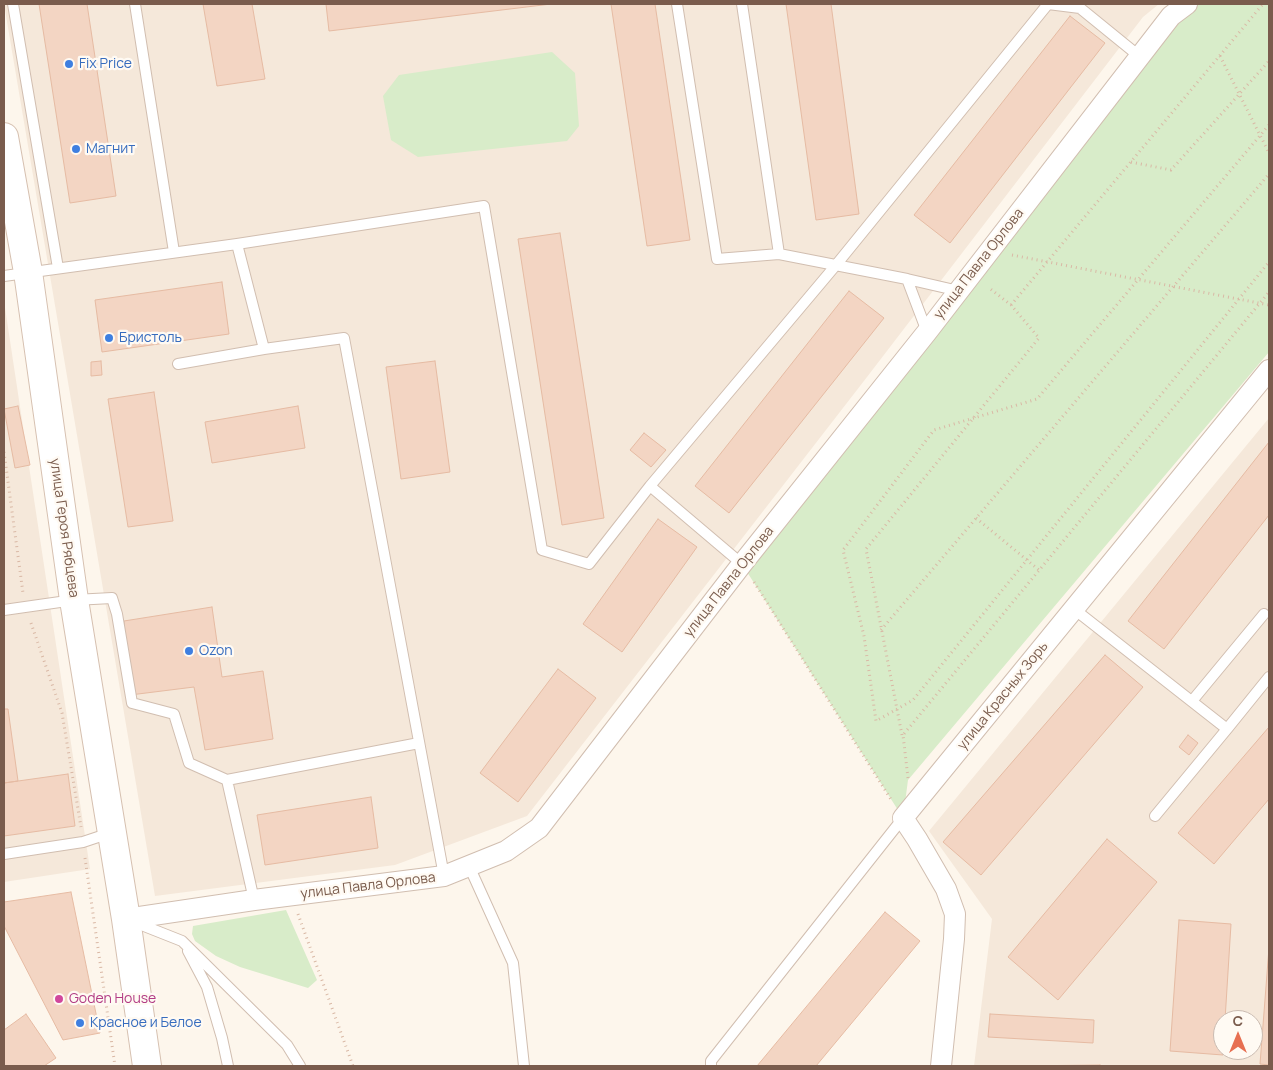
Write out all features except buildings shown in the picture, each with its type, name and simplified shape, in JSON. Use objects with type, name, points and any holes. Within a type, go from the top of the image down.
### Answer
[{"type":"main road","name":"улица Героя Рябцева","points":[[4,137],[16,274],[74,600],[126,919],[147,1066]]},
{"type":"street","name":"улица Павла Орлова","points":[[126,919],[254,900],[444,876],[506,851],[539,828],[742,564],[959,291],[1173,10],[1188,4]]},
{"type":"street","name":"улица Красных Зорь","points":[[903,818],[1269,370]]},
{"type":"street","points":[[903,818],[918,839],[946,888],[955,914],[941,1066]]},
{"type":"lane","points":[[14,4],[58,268]]},
{"type":"lane","points":[[135,4],[174,252]]},
{"type":"lane","points":[[677,4],[717,259],[779,254],[959,291]]},
{"type":"lane","points":[[742,4],[779,254]]},
{"type":"lane","points":[[16,274],[237,244],[484,206],[542,550],[590,564],[650,486],[836,265],[1048,4],[1080,8],[1139,56]]},
{"type":"lane","points":[[237,244],[264,349]]},
{"type":"lane","points":[[907,280],[927,332]]},
{"type":"lane","points":[[178,364],[264,349],[344,338],[444,876]]},
{"type":"lane","points":[[650,486],[742,564]]},
{"type":"lane","points":[[4,610],[74,600],[112,598],[117,614],[132,703],[174,714],[189,763],[227,780],[419,743]]},
{"type":"lane","points":[[1074,609],[1227,729]]},
{"type":"lane","points":[[1192,701],[1264,614]]},
{"type":"lane","points":[[1155,816],[1269,678]]},
{"type":"lane","points":[[227,780],[254,900]]},
{"type":"lane","points":[[711,1066],[710,1061],[903,818]]},
{"type":"lane","points":[[4,854],[83,842],[111,833]]},
{"type":"lane","points":[[469,866],[513,963],[524,1066]]},
{"type":"lane","points":[[126,919],[182,941],[287,1046],[300,1066]]},
{"type":"lane","points":[[182,941],[207,987],[228,1066]]},
{"type":"path","points":[[1011,305],[1263,4]]},
{"type":"path","points":[[1220,56],[1269,153]]},
{"type":"path","points":[[1131,162],[1171,170],[1269,61]]},
{"type":"path","points":[[1269,125],[1037,399],[934,430],[843,550],[864,636],[876,721],[913,700],[1269,262]]},
{"type":"path","points":[[881,630],[1269,174]]},
{"type":"path","points":[[990,251],[1269,305]]},
{"type":"path","points":[[908,780],[903,735],[866,549],[1038,338],[1011,305],[972,273]]},
{"type":"path","points":[[903,735],[1269,292]]},
{"type":"path","points":[[4,452],[25,606],[62,713],[83,842],[115,1066]]},
{"type":"path","points":[[976,518],[1039,570]]},
{"type":"path","points":[[742,564],[903,818]]},
{"type":"path","points":[[892,801],[897,794]]},
{"type":"path","points":[[296,908],[353,1066]]},
{"type":"shaded area","points":[[4,4],[1159,4],[1143,17],[527,816],[395,865],[155,896]]},
{"type":"shaded area","points":[[4,301],[90,869],[4,882]]},
{"type":"shaded area","points":[[1269,418],[1269,1066],[974,1066],[992,919],[929,831]]},
{"type":"green space","points":[[1187,4],[1269,4],[1269,352],[908,780],[903,818],[742,564]]},
{"type":"green space","points":[[552,52],[575,73],[579,126],[567,141],[418,157],[391,140],[383,96],[399,75]]},
{"type":"green space","points":[[286,910],[317,980],[308,988],[240,967],[216,956],[195,941],[192,934],[193,926]]},
{"type":"place","name":"Fix Price","points":[[69,64]]},
{"type":"place","name":"Магнит","points":[[76,149]]},
{"type":"place","name":"Бристоль","points":[[109,338]]},
{"type":"place","name":"Ozon","points":[[189,651]]},
{"type":"place","name":"Goden House","points":[[59,999]]},
{"type":"place","name":"Красное и Белое","points":[[80,1023]]}]
